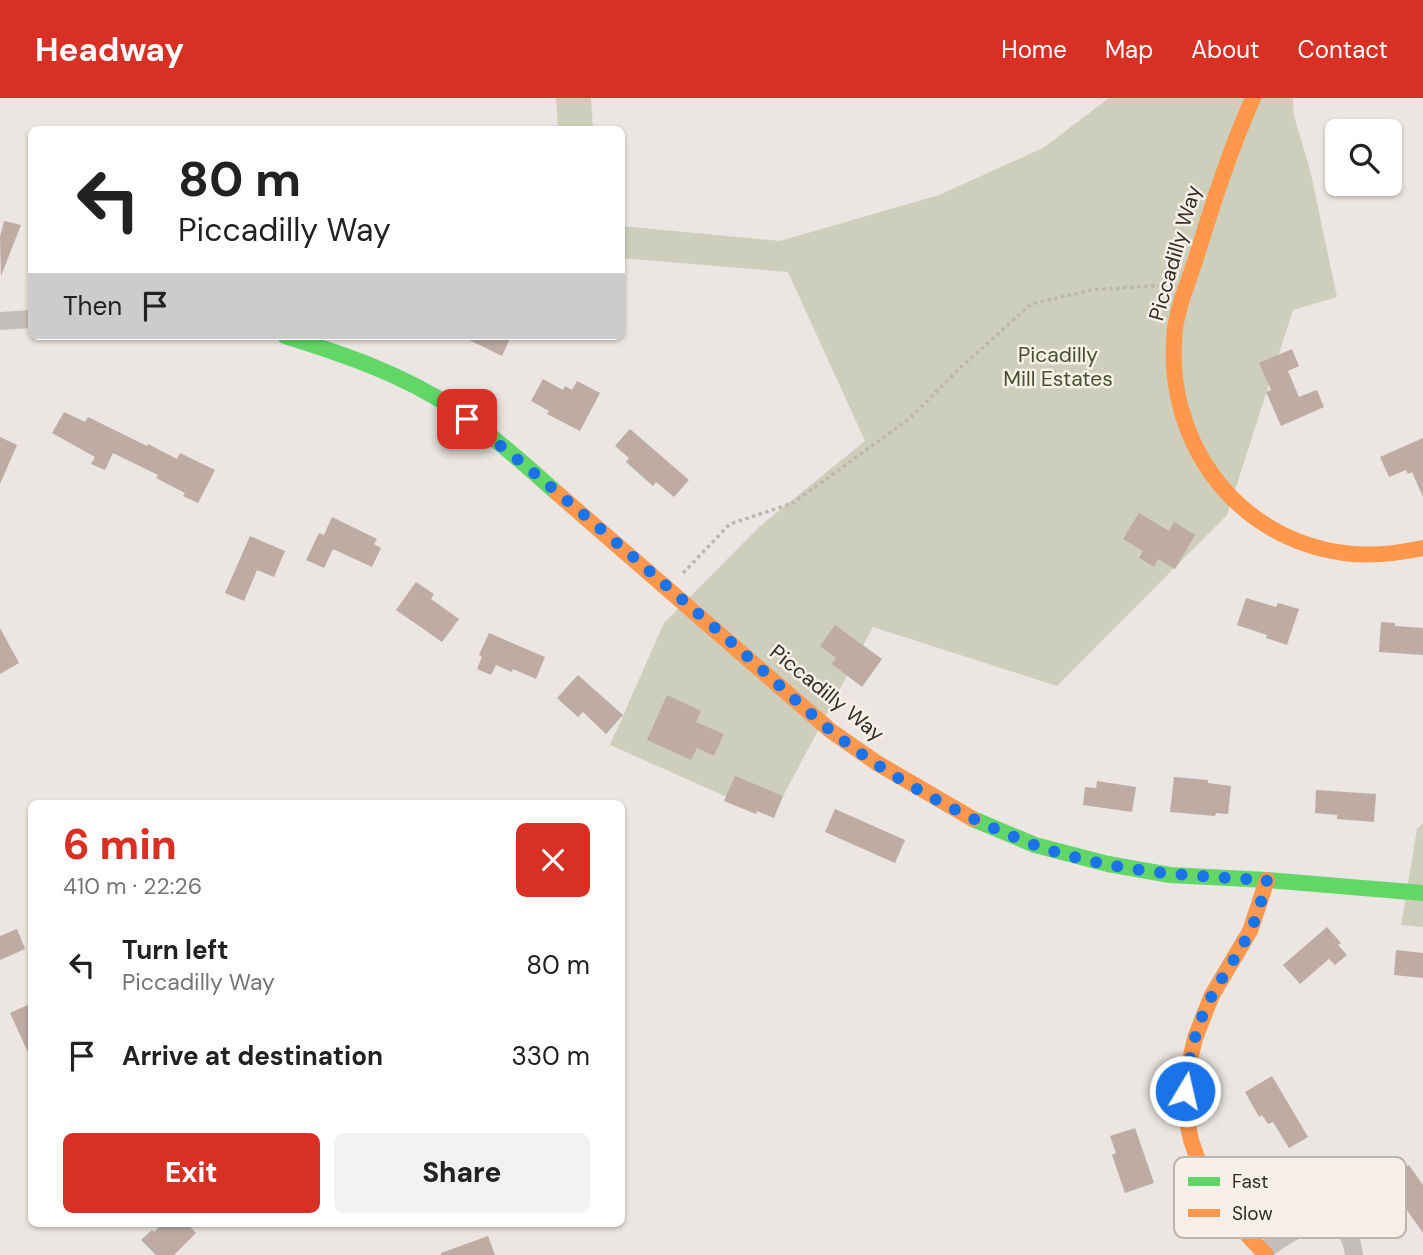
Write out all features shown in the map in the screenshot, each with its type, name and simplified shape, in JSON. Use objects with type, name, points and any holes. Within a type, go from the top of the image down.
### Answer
[{"type":"street","name":"Piccadilly Way","points":[[1253,98],[1227,161],[1175,328],[1174,367],[1180,406],[1197,454],[1220,488],[1251,517],[1292,540],[1325,550],[1370,557],[1423,548]]},
{"type":"street","points":[[0,321],[28,319]]},
{"type":"street","name":"Piccadilly Way","points":[[298,340],[336,352],[402,379],[453,408],[510,452],[831,731],[877,763],[978,822],[1035,845],[1108,864],[1170,875],[1423,893]]},
{"type":"street","points":[[1196,1157],[1184,1108],[1187,1073],[1195,1038],[1212,995],[1251,931],[1267,880]]},
{"type":"street","points":[[1251,1238],[1265,1253],[1281,1238]]},
{"type":"street","points":[[1350,1238],[1354,1255]]},
{"type":"path","points":[[668,588],[730,524],[793,503],[909,419],[957,370],[1031,304],[1092,290],[1188,284]]},
{"type":"green space","points":[[556,98],[591,98],[593,126],[558,126]]},
{"type":"green space","name":"Picadilly Mill Estates","points":[[1109,98],[1293,98],[1294,116],[1310,170],[1337,297],[1293,310],[1227,515],[1057,686],[873,627],[772,817],[610,745],[664,623],[759,527],[865,441],[788,272],[625,258],[625,226],[780,241],[939,195],[1043,148]]},
{"type":"green space","points":[[1423,823],[1423,927],[1401,925],[1417,829]]},
{"type":"building","points":[[4,221],[21,225],[1,276],[0,237]]},
{"type":"building","points":[[469,340],[509,340],[502,356]]},
{"type":"building","points":[[1292,349],[1299,366],[1288,371],[1299,397],[1317,390],[1324,407],[1281,426],[1266,392],[1271,390],[1259,363]]},
{"type":"building","points":[[543,379],[563,390],[565,386],[572,390],[577,381],[600,393],[580,431],[547,414],[549,411],[531,401]]},
{"type":"building","points":[[64,412],[85,422],[88,417],[177,459],[180,453],[215,470],[198,503],[156,478],[158,475],[113,453],[105,470],[91,464],[95,457],[52,433]]},
{"type":"building","points":[[630,429],[689,480],[674,497],[656,482],[653,486],[626,462],[629,458],[615,446]]},
{"type":"building","points":[[0,437],[17,445],[0,484]]},
{"type":"building","points":[[1423,438],[1423,497],[1412,472],[1408,474],[1406,470],[1389,477],[1380,457]]},
{"type":"building","points":[[1139,513],[1169,531],[1174,522],[1195,535],[1175,569],[1158,559],[1154,567],[1139,558],[1143,551],[1123,539]]},
{"type":"building","points":[[332,517],[377,539],[374,544],[381,548],[372,567],[333,549],[324,568],[306,560],[319,533],[324,535]]},
{"type":"building","points":[[250,536],[285,551],[274,577],[257,570],[244,601],[225,593]]},
{"type":"building","points":[[416,582],[434,594],[431,599],[459,619],[442,642],[396,610]]},
{"type":"building","points":[[1246,598],[1276,607],[1278,603],[1299,609],[1287,645],[1237,625]]},
{"type":"building","points":[[1381,622],[1423,628],[1423,655],[1379,652]]},
{"type":"building","points":[[835,625],[882,659],[862,687],[832,664],[836,658],[820,646]]},
{"type":"building","points":[[0,628],[19,663],[0,674]]},
{"type":"building","points":[[489,633],[545,657],[536,679],[496,665],[491,675],[477,669],[482,657],[479,655]]},
{"type":"building","points":[[578,675],[623,715],[606,734],[583,712],[578,717],[557,698]]},
{"type":"building","points":[[667,695],[701,711],[696,722],[724,734],[714,756],[697,748],[691,760],[647,740]]},
{"type":"building","points":[[735,776],[783,796],[774,818],[724,801]]},
{"type":"building","points":[[1174,777],[1208,780],[1208,783],[1231,786],[1228,814],[1216,813],[1215,816],[1170,812]]},
{"type":"building","points":[[1097,781],[1136,787],[1132,812],[1083,805],[1085,787],[1096,788]]},
{"type":"building","points":[[1316,790],[1376,794],[1374,822],[1337,819],[1337,815],[1315,813]]},
{"type":"building","points":[[835,809],[905,840],[895,863],[825,832]]},
{"type":"building","points":[[1327,927],[1347,955],[1335,965],[1329,959],[1300,984],[1283,965]]},
{"type":"building","points":[[17,929],[25,949],[0,960],[0,936]]},
{"type":"building","points":[[1396,950],[1423,953],[1423,978],[1394,975]]},
{"type":"building","points":[[28,1005],[28,1052],[10,1013]]},
{"type":"building","points":[[1272,1076],[1308,1137],[1289,1148],[1273,1122],[1268,1124],[1262,1115],[1259,1117],[1245,1092]]},
{"type":"building","points":[[1135,1128],[1154,1183],[1125,1193],[1112,1155],[1116,1153],[1110,1136]]},
{"type":"building","points":[[1409,1165],[1423,1185],[1423,1233],[1406,1209],[1406,1167]]},
{"type":"building","points":[[159,1227],[191,1227],[196,1233],[174,1255],[156,1255],[141,1240],[152,1230],[154,1232]]},
{"type":"building","points":[[488,1236],[495,1255],[441,1255],[441,1253]]},
{"type":"traffic: fast","points":[[298,340],[372,366],[434,396],[480,428],[557,493]]},
{"type":"traffic: fast","points":[[973,819],[1035,845],[1108,864],[1170,875],[1423,893]]},
{"type":"traffic: slow","points":[[1253,98],[1222,177],[1176,320],[1174,369],[1181,408],[1194,444],[1213,476],[1239,504],[1269,527],[1304,544],[1364,555],[1423,548]]},
{"type":"traffic: slow","points":[[557,493],[831,731],[877,763],[973,819]]},
{"type":"traffic: slow","points":[[1197,1157],[1184,1108],[1187,1073],[1195,1038],[1212,995],[1250,931],[1267,880]]},
{"type":"traffic: slow","points":[[1250,1238],[1266,1255]]},
{"type":"route","points":[[467,419],[510,452],[831,731],[932,797],[978,822],[1035,845],[1108,864],[1170,875],[1267,880],[1251,931],[1212,995],[1203,1017],[1195,1038],[1185,1091]]}]
